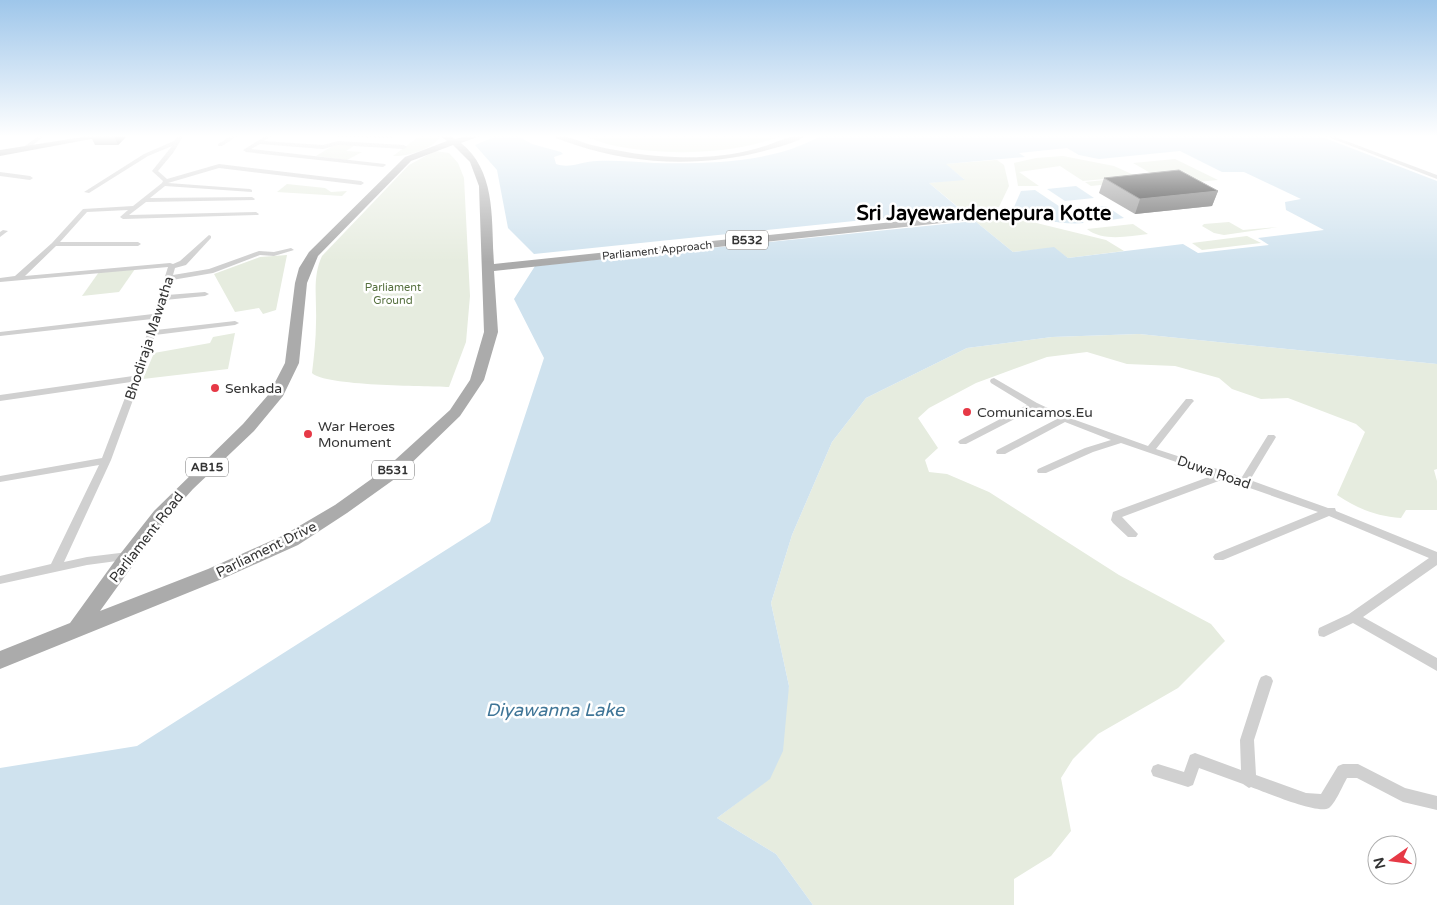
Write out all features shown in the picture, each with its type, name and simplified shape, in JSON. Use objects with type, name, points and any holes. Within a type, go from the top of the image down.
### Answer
[{"type":"main road","name":"Parliament Road","points":[[78,628],[128,556],[172,500],[268,408],[287,378],[294,358],[302,272],[313,254],[388,177]]},
{"type":"main road","name":"Parliament Drive","points":[[78,628],[215,574],[290,540],[341,510],[390,474],[455,413],[477,380],[491,332],[482,177]]},
{"type":"main road","name":"Parliament Approach","points":[[487,266],[1005,212]]},
{"type":"main road","points":[[0,660],[78,628]]},
{"type":"street","points":[[24,177],[30,178]]},
{"type":"street","points":[[87,192],[111,177]]},
{"type":"street","points":[[161,177],[165,182],[250,191]]},
{"type":"street","points":[[181,177],[165,182],[124,217],[256,214]]},
{"type":"street","points":[[313,177],[361,183]]},
{"type":"street","points":[[143,200],[252,199]]},
{"type":"street","points":[[18,278],[54,244],[85,210],[133,208]]},
{"type":"street","points":[[172,267],[183,263],[209,237]]},
{"type":"street","points":[[54,244],[138,244]]},
{"type":"street","points":[[168,278],[210,271],[260,253],[274,254],[291,250]]},
{"type":"street","name":"Bhodiraja Mawatha","points":[[0,280],[170,265],[172,267],[164,298],[137,378],[106,460],[56,567]]},
{"type":"street","points":[[164,298],[205,294]]},
{"type":"street","points":[[0,334],[157,316]]},
{"type":"street","points":[[151,332],[234,323]]},
{"type":"street","points":[[0,398],[137,378]]},
{"type":"street","name":"Duwa Road","points":[[994,380],[1034,405],[1064,419],[1330,511],[1385,533],[1437,558],[1353,617],[1324,632]]},
{"type":"street","points":[[1150,450],[1189,401]]},
{"type":"street","points":[[963,442],[1034,405]]},
{"type":"street","points":[[1001,452],[1064,419]]},
{"type":"street","points":[[1244,482],[1271,437]]},
{"type":"street","points":[[1042,471],[1089,450],[1121,440]]},
{"type":"street","points":[[0,479],[106,460]]},
{"type":"street","points":[[1132,534],[1117,520],[1117,515],[1224,475]]},
{"type":"street","points":[[1219,558],[1330,511]]},
{"type":"street","points":[[0,580],[56,567],[128,556]]},
{"type":"street","points":[[1353,617],[1437,665]]},
{"type":"street","points":[[1249,781],[1247,740],[1266,681]]},
{"type":"street","points":[[1158,772],[1188,780],[1195,760],[1306,800],[1325,802],[1343,771],[1358,770],[1403,795],[1437,803]]},
{"type":"green space","name":"Parliament Ground","points":[[397,177],[464,177],[470,296],[466,342],[449,387],[354,383],[335,381],[312,373],[316,335],[316,280],[322,256]]},
{"type":"green space","points":[[962,177],[1007,177],[1009,186],[999,207],[963,211],[929,183],[964,179]]},
{"type":"green space","points":[[1016,177],[1026,177],[1039,186],[1018,186]]},
{"type":"green space","points":[[1077,177],[1123,177],[1083,181]]},
{"type":"green space","points":[[1132,177],[1212,177],[1218,180],[1176,184],[1166,178],[1091,186],[1085,182]]},
{"type":"green space","points":[[287,184],[325,188],[331,192],[347,191],[342,196],[277,192]]},
{"type":"green space","points":[[1012,217],[1106,240],[1124,251],[1068,258],[1054,248],[1013,252],[975,221]]},
{"type":"green space","points":[[1229,222],[1243,230],[1278,227],[1224,235],[1214,233],[1202,226],[1204,224]]},
{"type":"green space","points":[[1133,224],[1148,234],[1108,237],[1093,233],[1087,229]]},
{"type":"green space","points":[[1247,236],[1261,243],[1202,250],[1192,243]]},
{"type":"green space","points":[[287,255],[276,310],[263,314],[259,308],[235,312],[214,274],[260,257]]},
{"type":"green space","points":[[135,269],[119,292],[82,296],[99,272]]},
{"type":"green space","points":[[235,333],[228,369],[143,379],[154,353],[210,343],[213,337]]},
{"type":"green space","points":[[1139,334],[1437,364],[1437,469],[1434,470],[1437,481],[1437,510],[1406,510],[1401,518],[1383,516],[1352,504],[1337,495],[1365,432],[1356,424],[1288,398],[1261,399],[1232,389],[1219,378],[1175,366],[1127,364],[1087,352],[1047,357],[976,383],[929,408],[918,418],[938,448],[925,460],[929,472],[947,474],[989,492],[1119,575],[1211,624],[1225,641],[1178,688],[1098,734],[1073,759],[1061,778],[1071,831],[1051,856],[1014,879],[1014,905],[813,905],[776,854],[717,818],[769,779],[789,686],[771,603],[792,535],[832,442],[866,398],[967,348],[1052,337]]},
{"type":"water","name":"Diyawanna Lake","points":[[498,177],[962,177],[965,180],[929,183],[961,210],[534,254],[508,228]]},
{"type":"water","name":"Diyawanna Lake","points":[[1255,177],[1427,177],[1437,181],[1437,364],[1139,334],[1052,337],[967,348],[866,398],[832,442],[792,535],[771,603],[789,686],[783,751],[770,779],[717,818],[776,854],[813,905],[0,905],[0,768],[137,746],[490,522],[544,358],[514,299],[535,266],[975,221],[1013,252],[1054,247],[1068,258],[1183,244],[1198,253],[1269,245],[1258,238],[1324,230],[1286,210],[1285,202],[1301,199]]},
{"type":"water","points":[[1076,186],[1094,198],[1065,201],[1047,189]]},
{"type":"water","points":[[1035,190],[1084,223],[1047,220],[1030,215],[1014,207],[1021,191]]},
{"type":"water","points":[[1106,206],[1124,218],[1097,222],[1077,209]]},
{"type":"building","points":[[1192,177],[1218,191],[1140,199],[1104,178]]},
{"type":"place","name":"Senkada","points":[[215,388]]},
{"type":"place","name":"Comunicamos.Eu","points":[[967,412]]},
{"type":"place","name":"War Heroes Monument","points":[[308,434]]},
{"type":"district","name":"Sri Jayewardenepura Kotte","points":[[984,213]]}]
